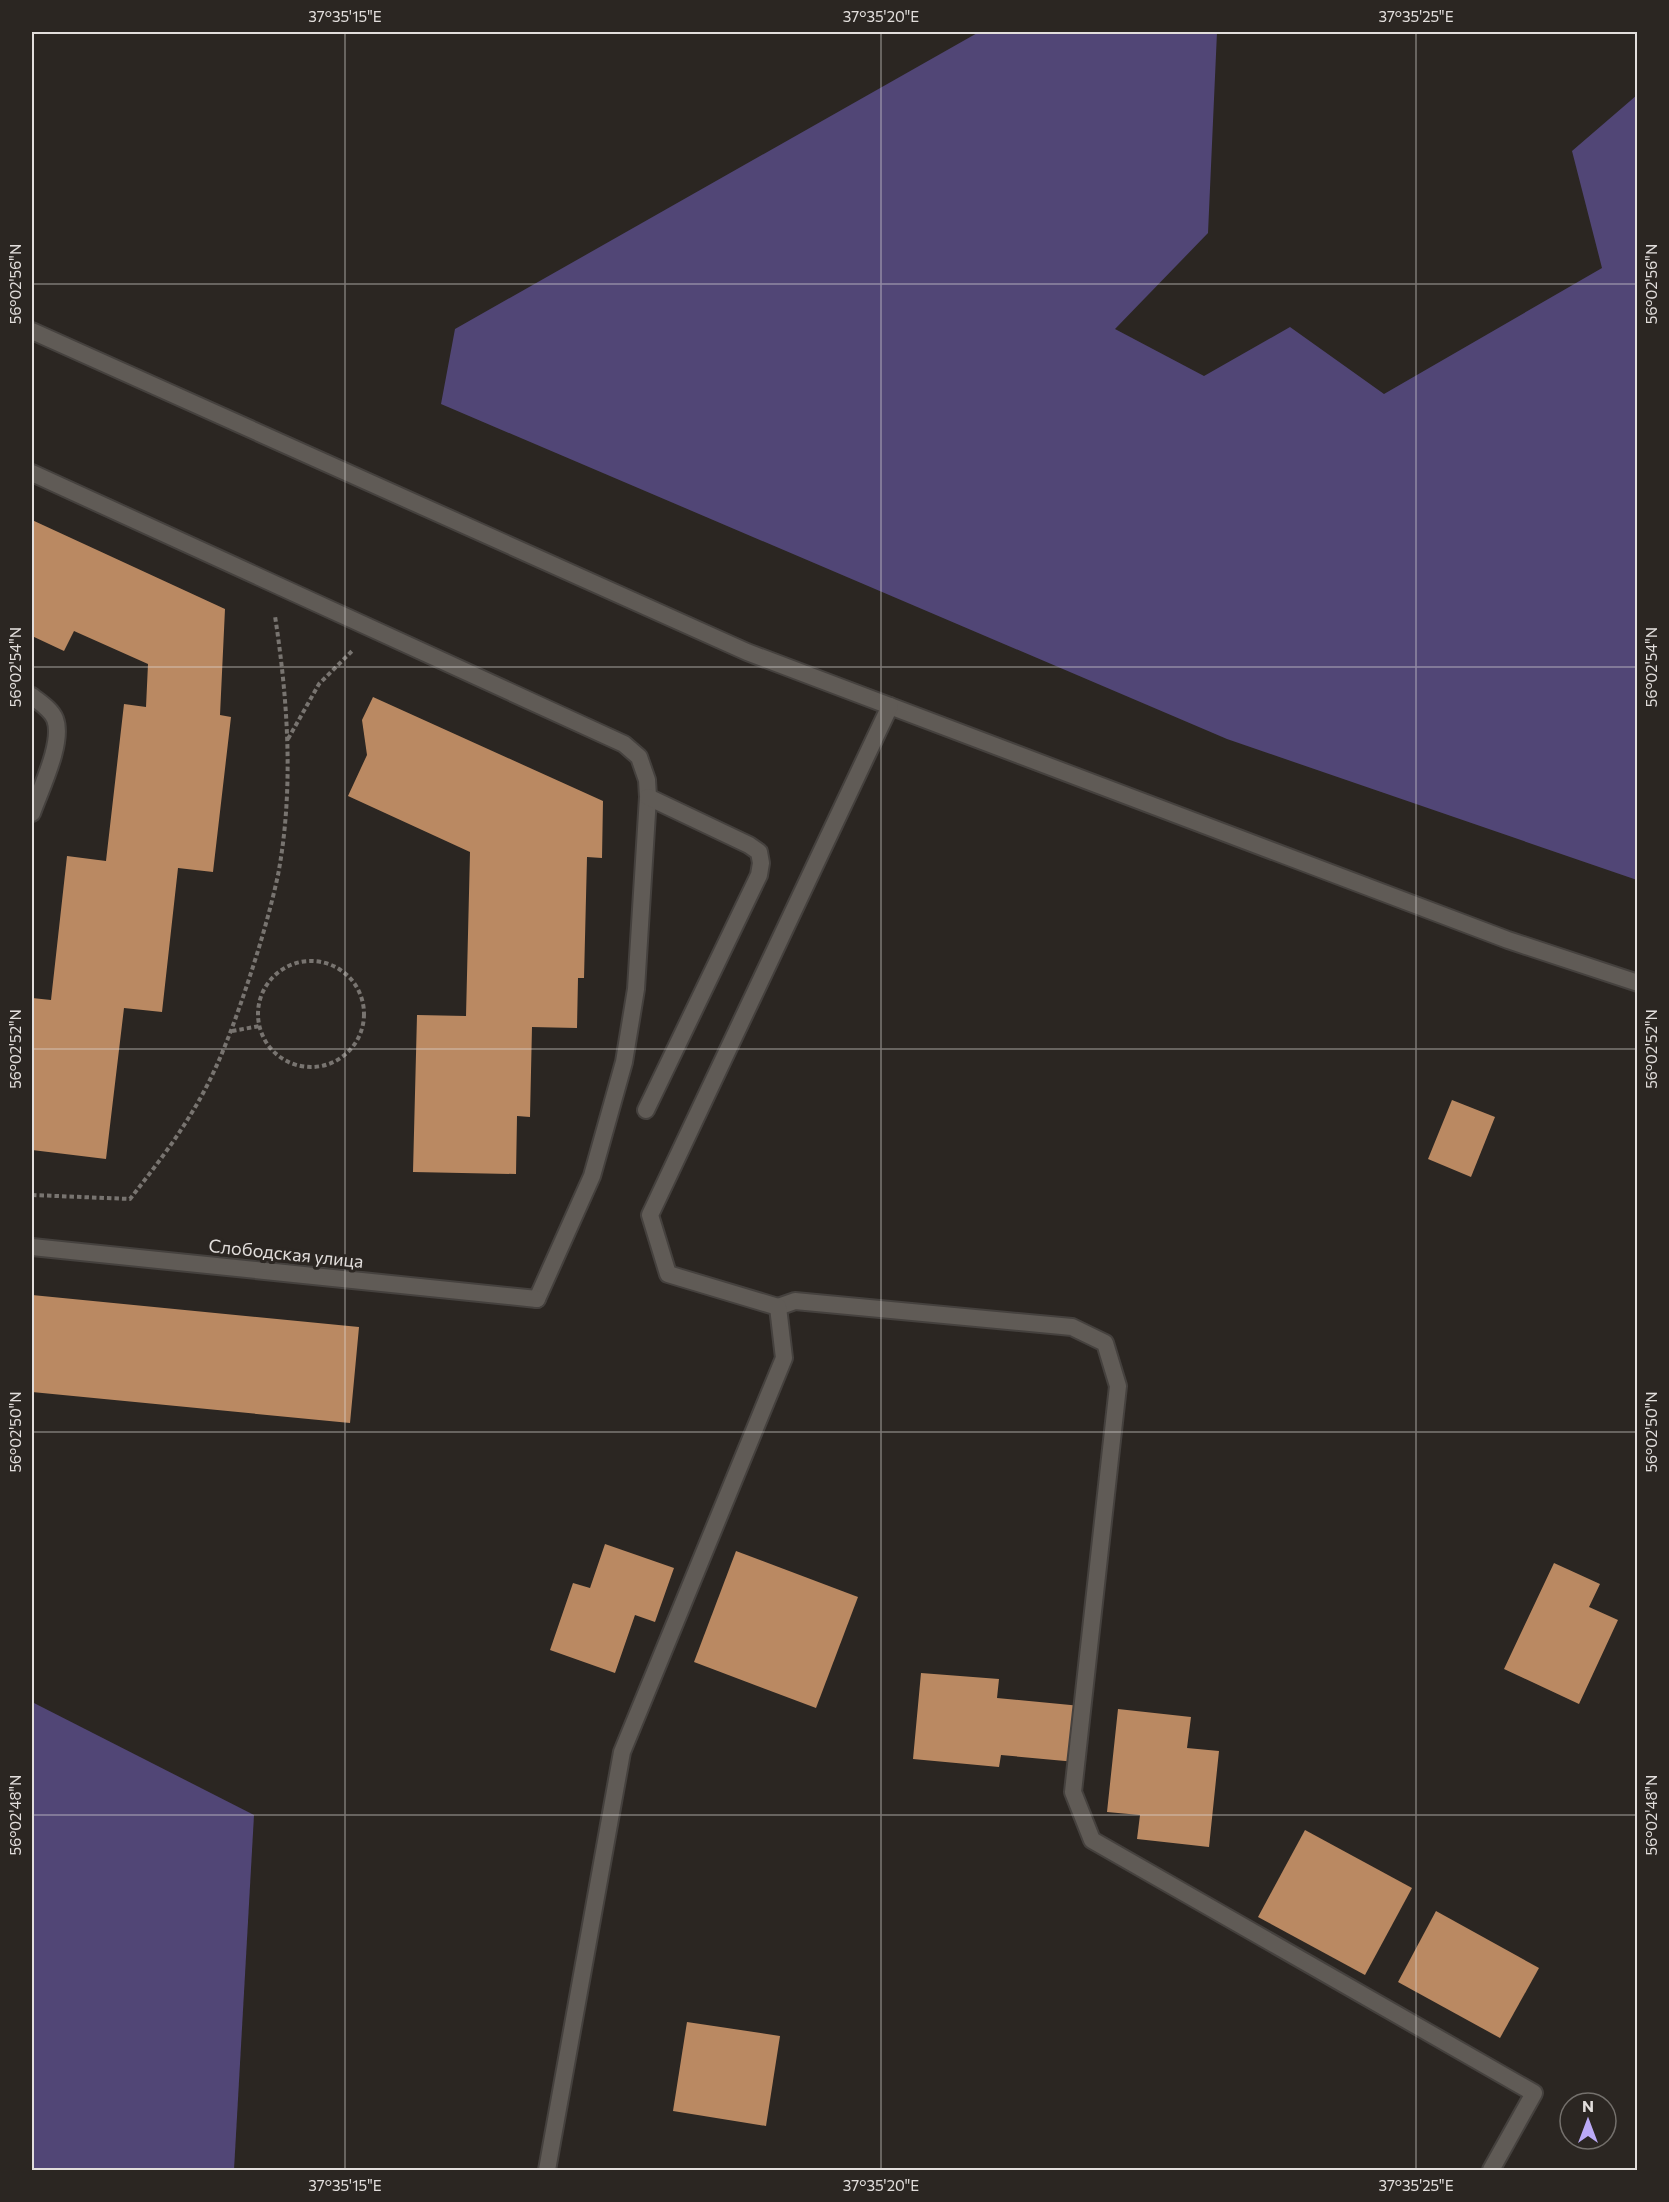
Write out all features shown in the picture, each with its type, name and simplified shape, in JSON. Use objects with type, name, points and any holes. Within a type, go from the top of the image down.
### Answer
[{"type":"street","points":[[32,331],[747,652],[1508,940],[1638,983]]},
{"type":"street","points":[[32,473],[624,744],[639,757],[647,780],[648,796],[759,852],[761,863],[759,875],[646,1110]]},
{"type":"street","points":[[32,696],[46,707],[55,719],[57,736],[32,813]]},
{"type":"street","points":[[890,706],[650,1215],[668,1274],[778,1307],[795,1301],[1072,1328],[1105,1343],[1119,1386],[1073,1792],[1092,1840],[1534,2093],[1491,2170]]},
{"type":"street","name":"Слободская улица","points":[[32,1247],[537,1299],[592,1176],[624,1062],[636,989],[648,796]]},
{"type":"street","points":[[547,2170],[622,1752],[784,1358],[778,1307]]},
{"type":"path","points":[[32,1195],[130,1199],[164,1156],[192,1113],[217,1066],[232,1031],[259,947],[278,875],[285,818],[288,739],[279,646],[269,581]]},
{"type":"path","points":[[288,739],[319,684],[374,629]]},
{"type":"path","points":[[302,962],[321,962],[338,969],[352,980],[361,996],[365,1015],[361,1033],[352,1049],[338,1060],[320,1066],[302,1066],[284,1060],[271,1048],[260,1026],[258,1014],[261,996],[271,980],[285,968],[302,962]]},
{"type":"path","points":[[232,1031],[260,1026]]},
{"type":"shaded area","points":[[979,32],[1217,32],[1208,233],[1115,329],[1204,376],[1290,327],[1384,394],[1602,268],[1572,151],[1637,95],[1637,880],[1227,739],[441,404],[455,329]]},
{"type":"shaded area","points":[[32,1702],[254,1815],[234,2170],[32,2170]]},
{"type":"building","points":[[32,520],[225,609],[220,715],[231,717],[213,872],[178,868],[162,1012],[124,1008],[106,1159],[32,1150],[32,998],[51,1000],[67,856],[106,861],[124,704],[146,707],[148,664],[74,631],[64,651],[32,636]]},
{"type":"building","points":[[373,697],[603,801],[602,858],[587,857],[584,978],[578,978],[577,1028],[532,1027],[530,1117],[517,1116],[516,1174],[413,1172],[417,1015],[466,1016],[470,852],[348,796],[367,755],[362,720]]},
{"type":"building","points":[[1452,1100],[1495,1117],[1471,1177],[1428,1159]]},
{"type":"building","points":[[32,1295],[359,1327],[350,1423],[32,1392]]},
{"type":"building","points":[[605,1544],[674,1568],[655,1622],[635,1615],[615,1673],[550,1650],[573,1583],[590,1588]]},
{"type":"building","points":[[736,1551],[858,1597],[816,1708],[694,1662]]},
{"type":"building","points":[[1554,1563],[1600,1584],[1589,1607],[1618,1620],[1579,1704],[1504,1669]]},
{"type":"building","points":[[921,1673],[999,1679],[997,1698],[1081,1706],[1076,1762],[1001,1755],[999,1767],[913,1759]]},
{"type":"building","points":[[1118,1709],[1191,1717],[1187,1748],[1219,1751],[1209,1847],[1137,1839],[1140,1815],[1107,1812]]},
{"type":"building","points":[[1305,1830],[1412,1888],[1365,1975],[1258,1917]]},
{"type":"building","points":[[1436,1911],[1539,1968],[1500,2038],[1398,1982]]},
{"type":"building","points":[[687,2022],[780,2036],[766,2126],[673,2111]]}]
